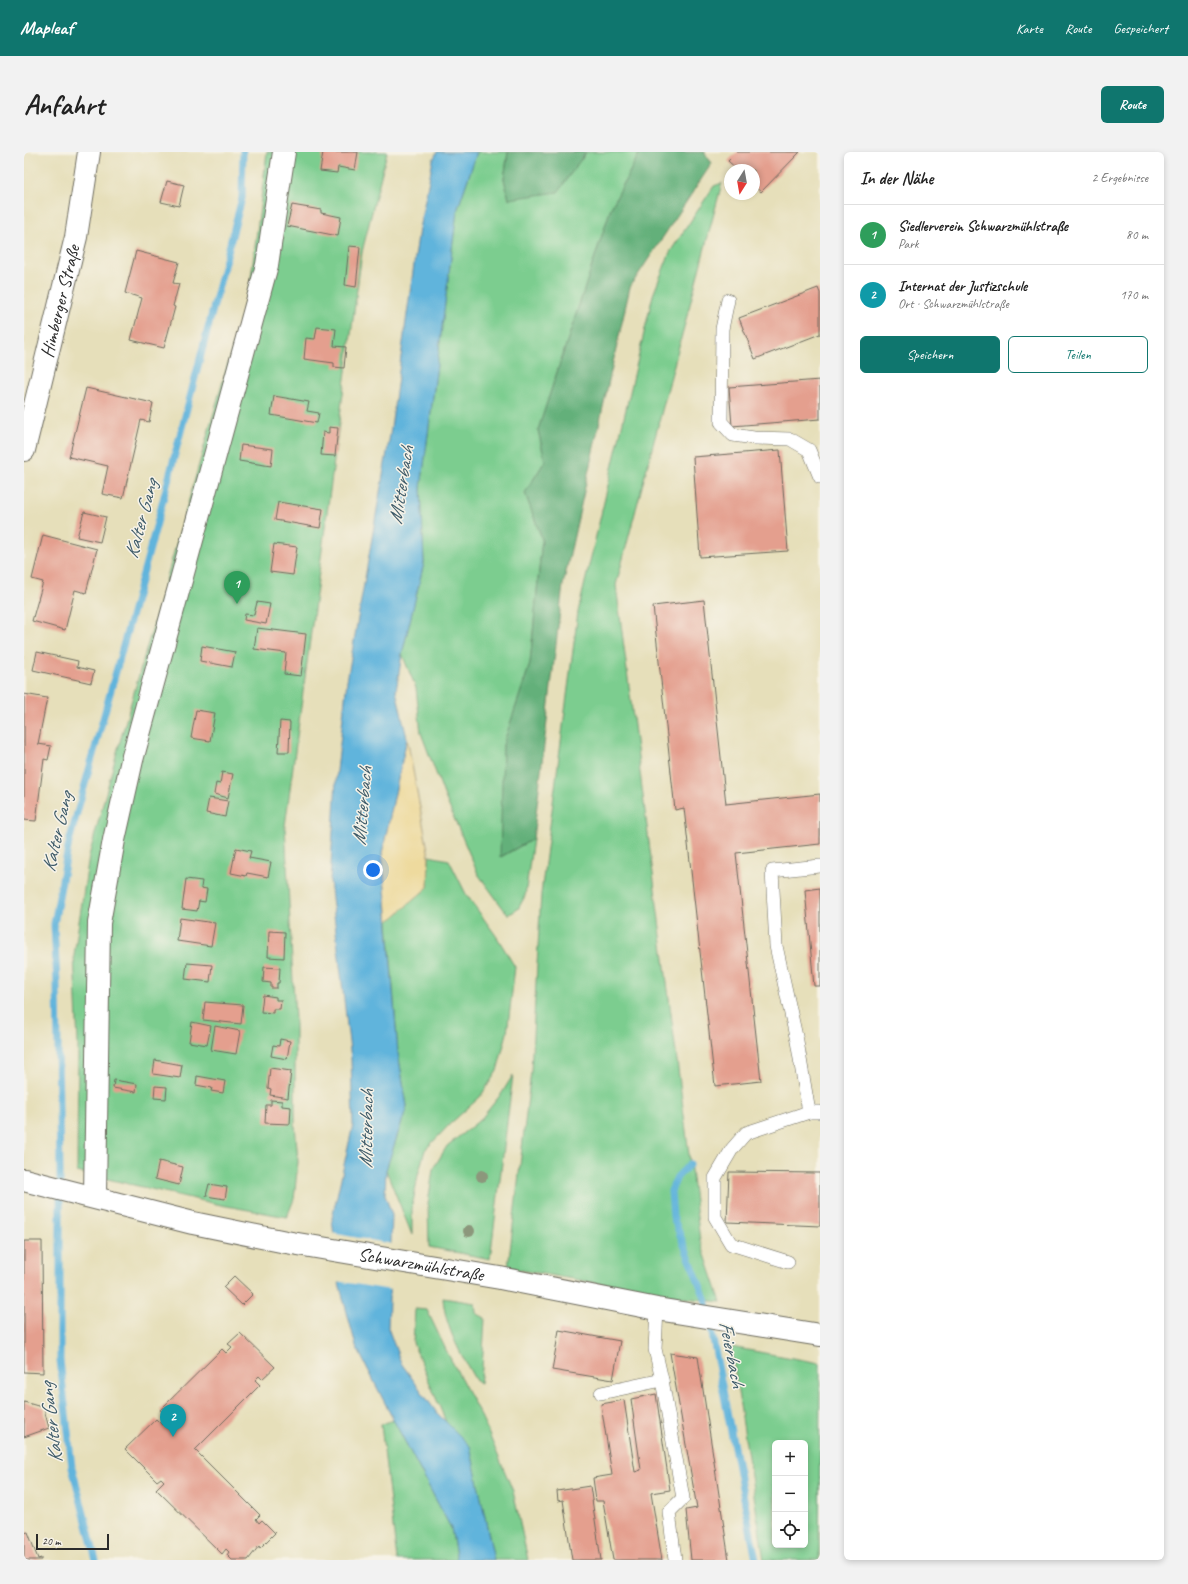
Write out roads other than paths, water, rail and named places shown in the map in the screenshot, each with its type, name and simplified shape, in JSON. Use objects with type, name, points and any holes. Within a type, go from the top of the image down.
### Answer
[{"type":"street","name":"Himberger Straße","points":[[24,450],[30,400],[76,236],[89,152]]},
{"type":"street","points":[[89,1196],[99,923],[114,840],[132,760],[268,265],[284,152]]},
{"type":"street","name":"Schwarzmühlstraße","points":[[30,1181],[193,1223],[295,1244],[500,1278],[657,1309],[820,1335]]},
{"type":"lane","points":[[728,300],[722,329],[721,422],[733,435],[790,440],[809,450],[820,477]]},
{"type":"lane","points":[[788,1262],[731,1244],[715,1217],[715,1178],[732,1149],[746,1133],[815,1112],[797,1041],[776,946],[772,870],[820,866]]},
{"type":"lane","points":[[657,1309],[655,1349],[683,1498],[668,1512],[675,1560]]},
{"type":"lane","points":[[601,1393],[662,1380]]},
{"type":"water","name":"Mitterbach","points":[[437,152],[477,152],[457,211],[421,488],[424,563],[402,654],[396,691],[407,738],[382,853],[398,1053],[407,1106],[386,1170],[385,1195],[392,1215],[388,1328],[401,1363],[437,1413],[470,1446],[494,1560],[457,1560],[451,1528],[356,1346],[339,1283],[332,1218],[353,1125],[351,1059],[330,881],[336,780],[347,681],[390,435],[419,229],[433,160]]},
{"type":"waterway","name":"Kalter Gang","points":[[96,1560],[72,1467],[60,1360],[60,1171],[57,983],[54,924],[69,842],[157,523],[242,198],[243,152]]},
{"type":"waterway","name":"Feierbach","points":[[690,1164],[677,1177],[671,1191],[673,1217],[705,1298],[756,1560]]},
{"type":"place","name":"Siedlerverein Schwarzmühlstraße","points":[[237,604]]},
{"type":"place","name":"Internat der Justizschule","points":[[173,1437]]}]
